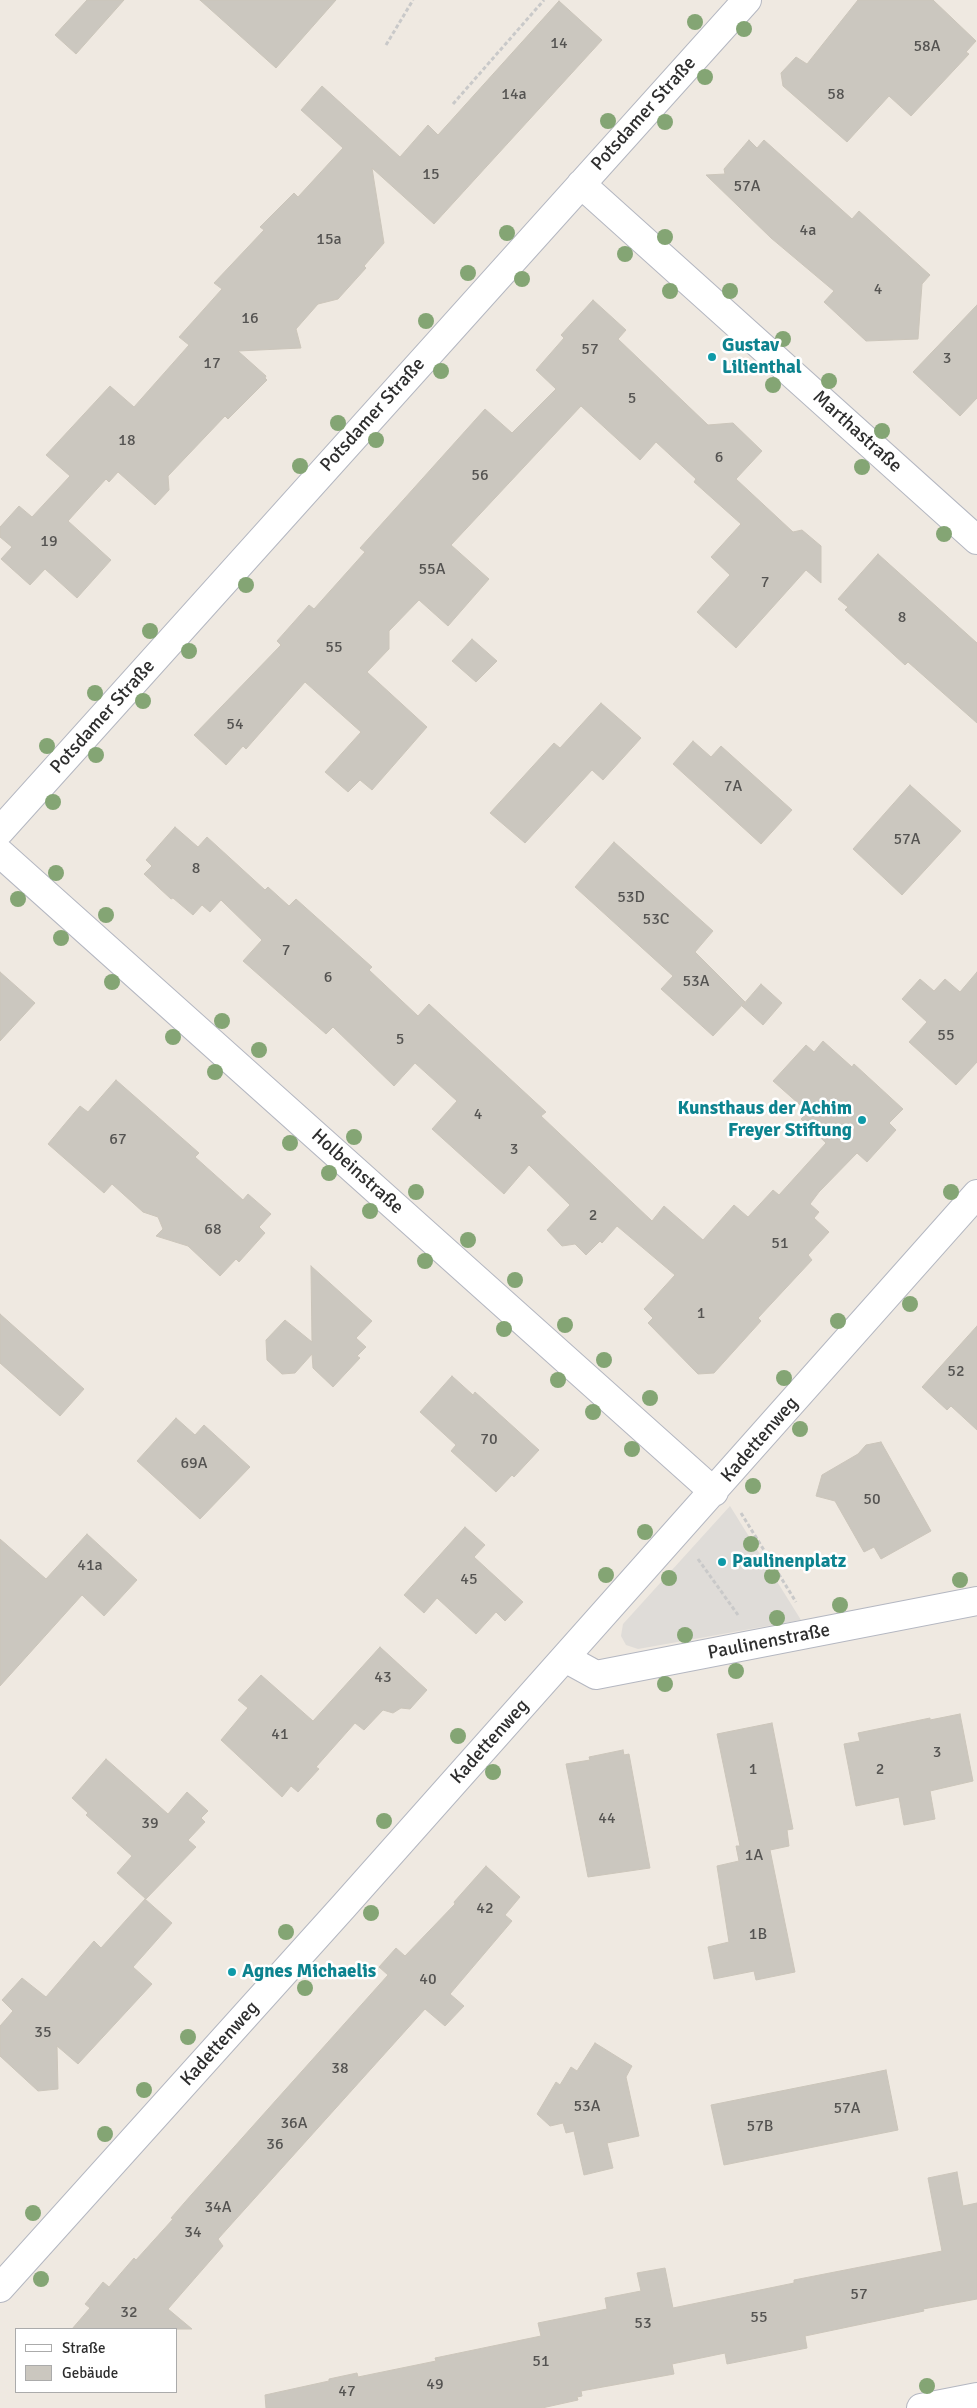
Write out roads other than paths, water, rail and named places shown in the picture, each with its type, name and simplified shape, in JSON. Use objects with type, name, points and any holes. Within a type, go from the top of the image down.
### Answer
[{"type":"street","name":"Potsdamer Straße","points":[[0,831],[746,0]]},
{"type":"street","name":"Marthastraße","points":[[581,184],[977,540]]},
{"type":"street","name":"Holbeinstraße","points":[[0,853],[714,1492]]},
{"type":"street","name":"Kadettenweg","points":[[0,2288],[714,1492],[977,1194]]},
{"type":"street","name":"Paulinenstraße","points":[[565,1658],[596,1675],[977,1601]]},
{"type":"street","points":[[921,2408],[977,2397]]},
{"type":"place","name":"Gustav Lilienthal","points":[[712,357]]},
{"type":"place","name":"Kunsthaus der Achim Freyer Stiftung","points":[[862,1120]]},
{"type":"place","name":"Paulinenplatz","points":[[722,1562]]},
{"type":"place","name":"Agnes Michaelis","points":[[232,1972]]}]
